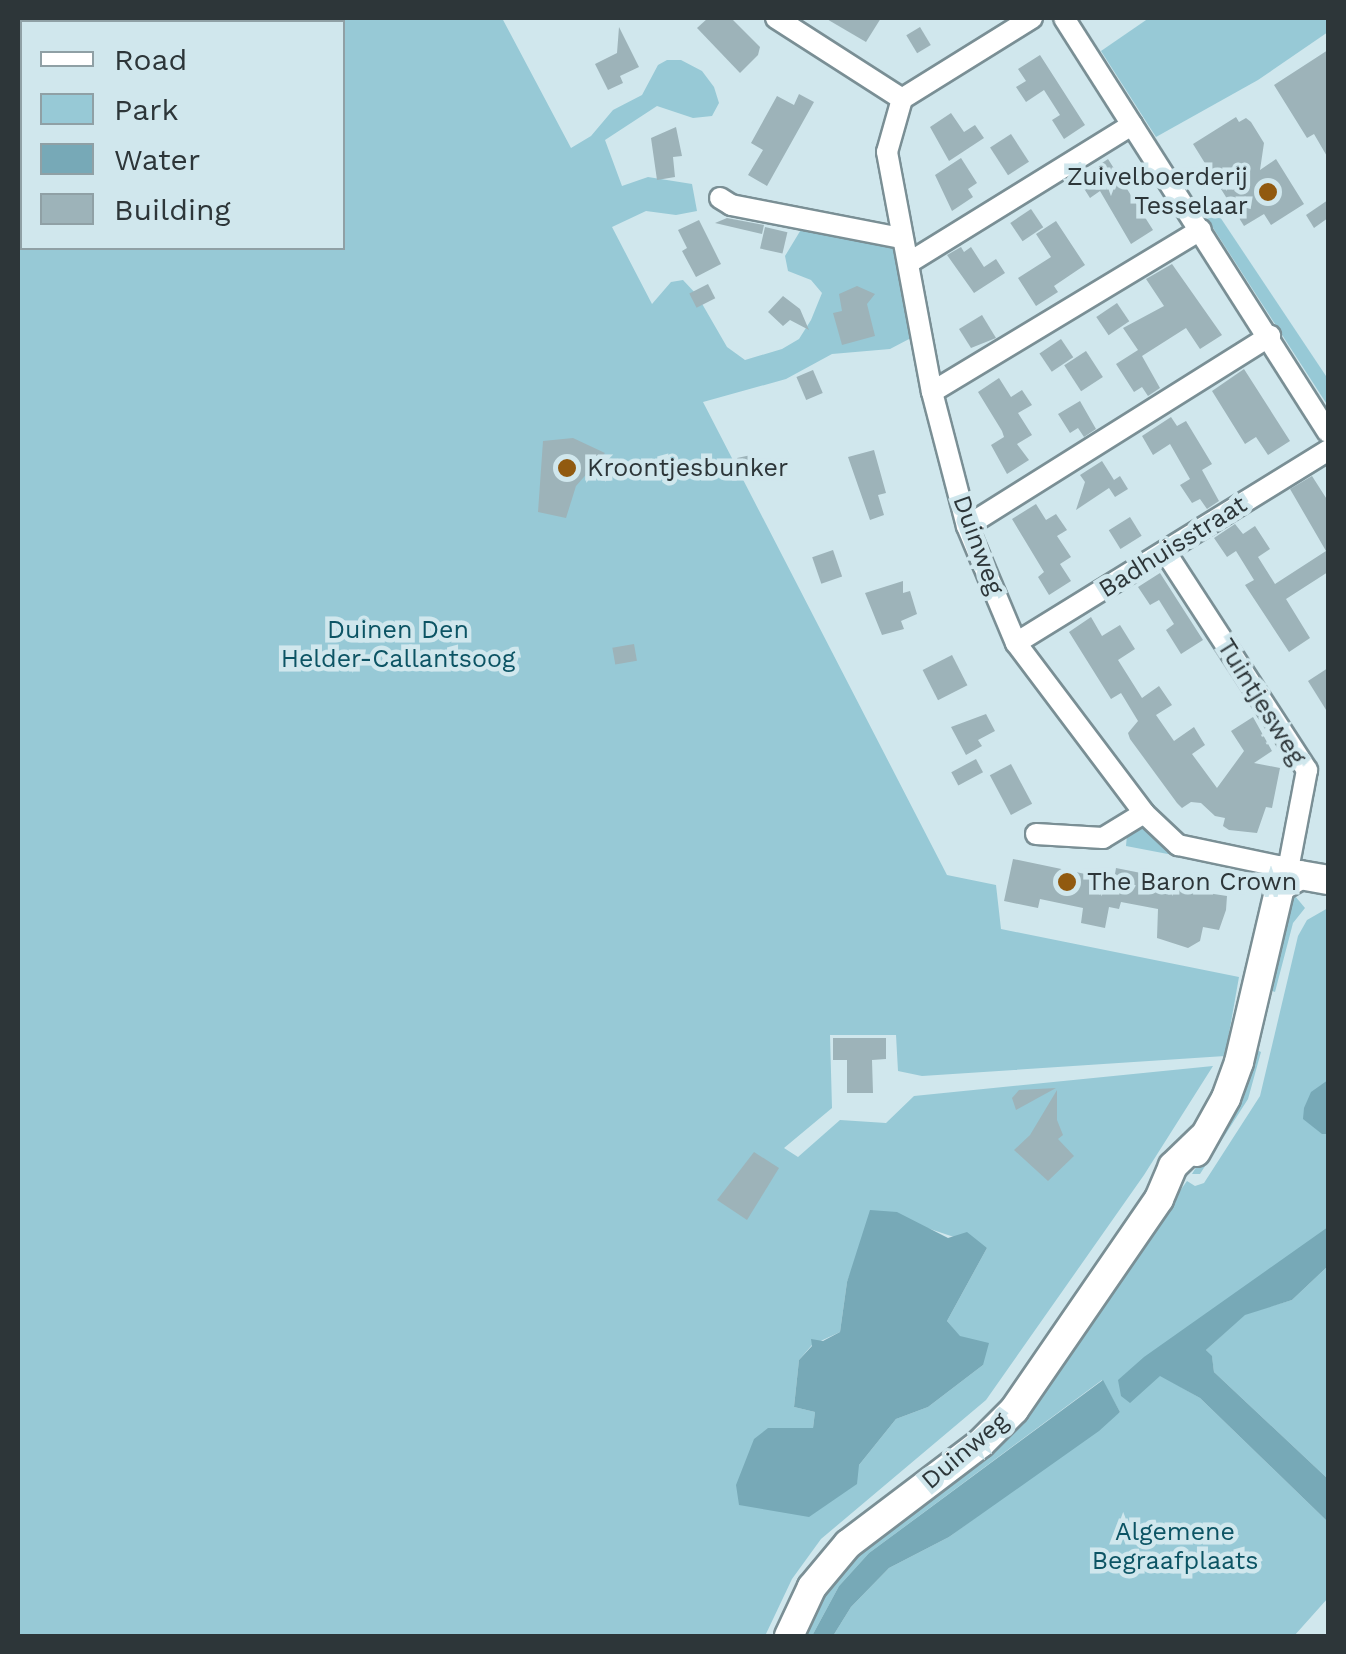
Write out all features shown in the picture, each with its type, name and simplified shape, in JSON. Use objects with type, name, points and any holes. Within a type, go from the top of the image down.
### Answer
[{"type":"street","points":[[776,18],[902,99],[1032,18]]},
{"type":"street","points":[[1064,18],[1328,432]]},
{"type":"street","name":"Duinweg","points":[[789,1636],[812,1587],[848,1544],[980,1443],[1014,1410],[1159,1199],[1181,1182],[1234,1078],[1278,890],[1286,880],[1278,866],[1178,845],[1144,812],[1016,642],[967,526],[932,392],[887,152],[902,99]]},
{"type":"street","points":[[910,262],[1132,125]]},
{"type":"street","points":[[720,198],[730,205],[901,238]]},
{"type":"street","points":[[932,392],[1200,230]]},
{"type":"street","points":[[967,526],[1270,336]]},
{"type":"street","name":"Badhuisstraat","points":[[1016,642],[1328,450]]},
{"type":"street","name":"Tuintjesweg","points":[[1166,553],[1306,770],[1286,880]]},
{"type":"street","points":[[1036,834],[1104,838],[1144,812]]},
{"type":"street","points":[[1286,880],[1300,874],[1328,880]]},
{"type":"green space","name":"Duinen Den Helder-Callantsoog","points":[[18,18],[502,18],[571,148],[591,136],[613,110],[642,95],[658,65],[681,60],[702,71],[714,87],[719,103],[712,116],[693,118],[657,106],[605,140],[622,186],[648,177],[692,184],[697,211],[676,215],[646,211],[612,227],[652,304],[671,282],[683,280],[697,295],[727,347],[745,360],[782,349],[799,339],[811,320],[822,293],[811,280],[788,271],[785,256],[805,223],[893,245],[911,338],[890,349],[832,354],[786,379],[703,402],[947,875],[996,885],[1001,929],[1239,977],[1225,1056],[922,1076],[898,1071],[896,1035],[830,1035],[832,1108],[784,1148],[798,1157],[840,1120],[886,1123],[914,1096],[1213,1066],[1144,1175],[986,1400],[821,1539],[792,1579],[765,1636],[18,1636]],"holes":[[[924,1227],[987,1248],[947,1321],[983,1365],[928,1407],[896,1419],[859,1465],[768,1428],[813,1428],[815,1412],[794,1407],[799,1360],[812,1345],[840,1332],[847,1282],[867,1230]]]},
{"type":"green space","points":[[1149,18],[1328,18],[1328,32],[1258,80],[1156,137],[1101,51]]},
{"type":"green space","points":[[1216,211],[1328,379],[1328,406],[1206,217]]},
{"type":"green space","points":[[1137,828],[1150,830],[1173,855],[1126,846],[1127,835]]},
{"type":"green space","points":[[1295,896],[1305,908],[1293,923],[1275,992],[1266,989],[1289,901]]},
{"type":"green space","name":"Algemene Begraafplaats","points":[[1328,908],[1328,1235],[1160,1375],[1200,1398],[1328,1522],[1328,1598],[1294,1636],[833,1636],[851,1607],[889,1568],[949,1537],[1120,1412],[1102,1380],[869,1553],[839,1586],[812,1636],[799,1636],[828,1583],[1069,1345],[1187,1181],[1195,1186],[1204,1183],[1260,1096],[1298,936],[1307,920]]},
{"type":"green space","points":[[1252,1048],[1261,1052],[1248,1099],[1200,1174],[1192,1174],[1228,1114]]},
{"type":"green space","points":[[1328,1266],[1328,1479],[1214,1372],[1212,1357],[1206,1350],[1245,1314],[1292,1300]]},
{"type":"water","points":[[1328,1080],[1328,1134],[1322,1134],[1303,1119],[1304,1108],[1311,1092]]},
{"type":"water","points":[[870,1210],[897,1212],[948,1238],[967,1232],[987,1248],[947,1321],[960,1336],[989,1343],[983,1365],[928,1407],[896,1419],[859,1465],[857,1484],[809,1517],[739,1505],[736,1485],[754,1439],[768,1428],[813,1428],[815,1412],[794,1407],[799,1360],[812,1346],[811,1339],[823,1341],[840,1332],[847,1282]]},
{"type":"water","points":[[1328,1227],[1328,1266],[1292,1300],[1245,1315],[1206,1350],[1212,1356],[1214,1372],[1328,1479],[1328,1522],[1200,1398],[1160,1376],[1130,1403],[1121,1396],[1118,1380],[1144,1357]]},
{"type":"water","points":[[1103,1380],[1120,1412],[1099,1431],[949,1537],[889,1568],[851,1607],[833,1636],[812,1636],[839,1586],[869,1553]]},
{"type":"building","points":[[708,18],[731,18],[760,47],[758,55],[740,73],[697,28]]},
{"type":"building","points":[[825,18],[881,18],[866,42]]},
{"type":"building","points":[[619,27],[639,67],[620,76],[623,83],[608,90],[595,64],[617,53]]},
{"type":"building","points":[[920,27],[931,45],[917,53],[906,35]]},
{"type":"building","points":[[1328,50],[1328,158],[1314,134],[1307,138],[1274,85]]},
{"type":"building","points":[[1040,55],[1085,125],[1064,139],[1052,120],[1060,115],[1044,90],[1026,102],[1016,87],[1026,81],[1018,69]]},
{"type":"building","points":[[799,94],[814,102],[767,186],[748,175],[763,150],[751,143],[777,96],[794,105]]},
{"type":"building","points":[[951,113],[964,132],[975,125],[984,138],[949,161],[930,127]]},
{"type":"building","points":[[1236,117],[1239,122],[1246,118],[1251,122],[1264,143],[1260,170],[1276,159],[1304,204],[1271,225],[1264,214],[1244,226],[1193,144]]},
{"type":"building","points":[[676,127],[682,156],[673,157],[675,177],[657,180],[651,138]]},
{"type":"building","points":[[1011,134],[1029,162],[1008,175],[990,148]]},
{"type":"building","points":[[961,158],[977,183],[968,189],[973,197],[952,211],[935,175]]},
{"type":"building","points":[[1108,159],[1153,230],[1131,244],[1100,191],[1090,198],[1078,179]]},
{"type":"building","points":[[1328,200],[1328,218],[1314,228],[1306,215]]},
{"type":"building","points":[[1031,209],[1043,227],[1023,241],[1010,223]]},
{"type":"building","points":[[727,218],[764,225],[762,234],[715,223]]},
{"type":"building","points":[[699,220],[721,264],[696,277],[682,251],[687,248],[678,230]]},
{"type":"building","points":[[1056,221],[1085,265],[1054,286],[1058,292],[1036,306],[1018,278],[1051,257],[1036,234]]},
{"type":"building","points":[[765,227],[787,232],[782,254],[760,248]]},
{"type":"building","points":[[961,247],[964,252],[971,247],[984,267],[996,259],[1005,273],[974,293],[947,255]]},
{"type":"building","points":[[1172,264],[1222,335],[1200,349],[1186,328],[1142,356],[1160,388],[1148,396],[1142,387],[1134,392],[1116,364],[1138,350],[1123,328],[1164,306],[1146,279]]},
{"type":"building","points":[[708,284],[715,298],[697,308],[689,294]]},
{"type":"building","points":[[857,286],[875,294],[867,304],[875,336],[842,345],[833,313],[842,311],[839,294]]},
{"type":"building","points":[[783,296],[800,309],[809,330],[790,320],[783,326],[768,312]]},
{"type":"building","points":[[1117,303],[1129,321],[1109,335],[1096,317]]},
{"type":"building","points":[[982,315],[996,338],[971,348],[959,329]]},
{"type":"building","points":[[1061,339],[1073,357],[1052,372],[1039,354]]},
{"type":"building","points":[[1086,351],[1103,377],[1081,391],[1064,365]]},
{"type":"building","points":[[1244,369],[1290,441],[1268,455],[1256,437],[1245,444],[1212,391]]},
{"type":"building","points":[[813,370],[823,393],[806,400],[796,377]]},
{"type":"building","points":[[999,378],[1011,397],[1022,390],[1032,405],[1018,413],[1032,435],[1017,444],[1029,460],[1007,474],[991,445],[1004,437],[1002,431],[978,392]]},
{"type":"building","points":[[1080,401],[1096,429],[1084,437],[1078,428],[1070,433],[1058,414]]},
{"type":"building","points":[[1171,417],[1177,426],[1186,421],[1212,464],[1202,470],[1219,501],[1207,509],[1200,499],[1192,503],[1180,485],[1190,479],[1170,444],[1153,455],[1142,436]]},
{"type":"building","name":"Kroontjesbunker","points":[[573,438],[605,453],[576,486],[566,518],[538,512],[543,441]]},
{"type":"building","points":[[874,450],[886,493],[878,495],[884,515],[870,520],[848,457]]},
{"type":"building","points":[[756,454],[762,476],[747,480],[737,458]]},
{"type":"building","points":[[1102,461],[1114,480],[1120,476],[1128,489],[1115,497],[1109,488],[1076,510],[1085,482],[1080,475]]},
{"type":"building","points":[[1312,476],[1328,501],[1328,572],[1286,599],[1310,638],[1289,652],[1245,585],[1254,580],[1236,551],[1227,557],[1214,538],[1235,524],[1243,534],[1255,526],[1270,549],[1258,557],[1275,584],[1326,551],[1290,489]]},
{"type":"building","points":[[1036,504],[1046,520],[1056,514],[1067,530],[1057,536],[1071,557],[1060,564],[1071,581],[1049,595],[1038,577],[1044,572],[1012,519]]},
{"type":"building","points":[[1130,517],[1142,536],[1120,549],[1109,530]]},
{"type":"building","points":[[833,550],[842,576],[821,584],[812,557]]},
{"type":"building","points":[[1160,573],[1203,640],[1181,654],[1166,630],[1174,624],[1159,600],[1150,605],[1138,587]]},
{"type":"building","points":[[903,581],[903,593],[910,591],[917,614],[901,621],[904,629],[882,635],[865,593]]},
{"type":"building","points":[[1091,617],[1102,636],[1120,625],[1135,649],[1118,660],[1142,698],[1159,686],[1172,705],[1156,715],[1174,741],[1194,727],[1205,745],[1192,754],[1217,788],[1244,751],[1231,731],[1253,717],[1272,751],[1254,763],[1280,768],[1272,808],[1266,807],[1257,833],[1229,830],[1223,826],[1225,818],[1215,816],[1201,803],[1191,802],[1182,808],[1177,803],[1130,739],[1128,733],[1138,721],[1121,693],[1111,699],[1069,632]]},
{"type":"building","points":[[634,644],[637,661],[615,665],[612,648]]},
{"type":"building","points":[[952,655],[967,685],[938,700],[923,670]]},
{"type":"building","points":[[1328,668],[1328,713],[1308,681]]},
{"type":"building","points":[[986,714],[995,731],[978,740],[982,746],[966,755],[951,727]]},
{"type":"building","points":[[976,759],[983,772],[958,785],[951,772]]},
{"type":"building","points":[[1011,764],[1032,804],[1011,815],[990,775]]},
{"type":"building","points":[[1013,859],[1114,880],[1116,868],[1176,880],[1174,888],[1227,896],[1226,910],[1219,930],[1203,927],[1200,941],[1188,948],[1157,938],[1158,909],[1121,902],[1119,909],[1109,907],[1105,928],[1081,923],[1083,908],[1040,899],[1038,908],[1004,901]]},
{"type":"building","points":[[833,1038],[886,1038],[886,1059],[872,1060],[873,1093],[847,1093],[847,1060],[833,1060]]},
{"type":"building","points":[[1056,1088],[1016,1110],[1012,1098],[1019,1090]]},
{"type":"building","points":[[1057,1090],[1057,1120],[1063,1135],[1058,1139],[1074,1156],[1048,1181],[1014,1150],[1030,1135]]},
{"type":"building","points":[[754,1152],[779,1168],[747,1220],[717,1200]]},
{"type":"place","name":"Zuivelboerderij Tesselaar","points":[[1268,192]]},
{"type":"place","name":"Kroontjesbunker","points":[[567,468]]},
{"type":"place","name":"The Baron Crown","points":[[1067,882]]}]
